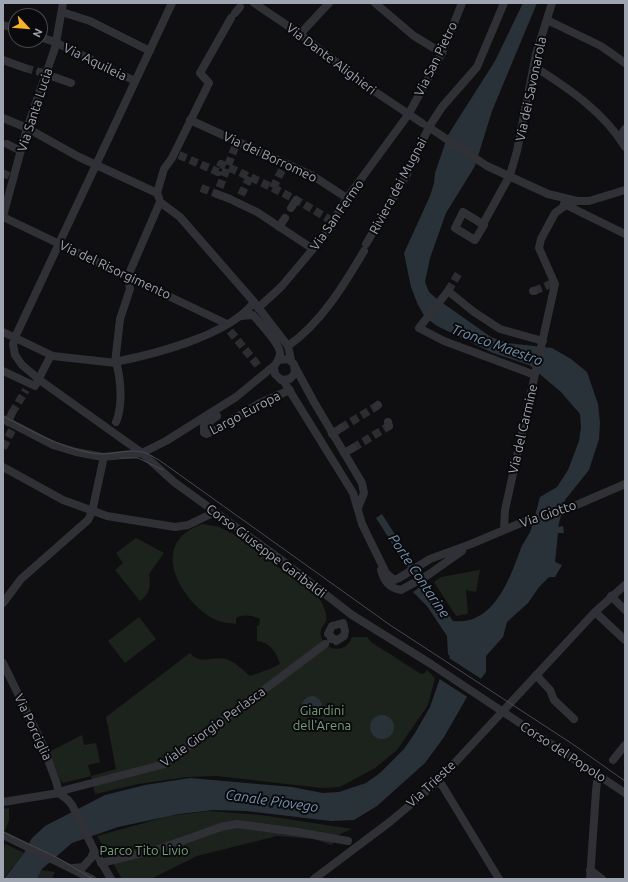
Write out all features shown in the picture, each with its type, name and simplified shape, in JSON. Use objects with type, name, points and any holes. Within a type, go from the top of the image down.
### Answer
[{"type":"street","name":"Via Santa Lucia","points":[[3,217],[11,177],[21,151],[64,3]]},
{"type":"street","points":[[16,335],[95,163],[172,3]]},
{"type":"street","name":"Via Dante Alighieri","points":[[254,3],[301,33],[408,115],[428,125],[438,135],[487,166],[548,194]]},
{"type":"street","points":[[301,33],[329,3]]},
{"type":"street","points":[[375,3],[414,36],[442,53]]},
{"type":"street","name":"Via San Pietro","points":[[408,115],[442,53],[462,3]]},
{"type":"street","name":"Riviera dei Mugnai","points":[[288,346],[311,326],[343,287],[402,182],[428,125],[478,67],[504,3]]},
{"type":"street","name":"Via dei Savonarola","points":[[483,224],[463,212],[455,228],[475,240],[510,176],[517,151],[535,67],[536,54],[552,3]]},
{"type":"street","points":[[62,12],[90,21],[150,51]]},
{"type":"street","points":[[235,13],[200,73],[209,83],[190,120],[177,154],[164,169],[157,193],[160,202],[180,217],[256,305],[288,346],[293,364],[363,488],[364,493],[358,508]]},
{"type":"street","points":[[547,20],[601,46],[625,63]]},
{"type":"street","name":"Via Aquileia","points":[[48,39],[135,81]]},
{"type":"street","points":[[3,60],[25,68]]},
{"type":"street","points":[[535,67],[563,84],[588,105],[620,138],[625,147]]},
{"type":"street","points":[[43,73],[71,83]]},
{"type":"street","name":"Via San Fermo","points":[[52,355],[116,362],[136,358],[227,327],[250,308],[281,287],[334,222],[347,198],[408,115]]},
{"type":"street","points":[[3,118],[27,128],[53,144],[157,193]]},
{"type":"street","name":"Via dei Borromeo","points":[[190,120],[284,165],[313,176],[347,198]]},
{"type":"street","points":[[620,138],[625,129]]},
{"type":"street","points":[[7,144],[21,151]]},
{"type":"street","points":[[548,194],[577,201],[596,200],[625,190]]},
{"type":"street","points":[[217,194],[236,199],[313,249]]},
{"type":"street","points":[[548,194],[566,205],[625,234]]},
{"type":"street","points":[[291,208],[296,200]]},
{"type":"street","points":[[590,217],[590,209],[596,200]]},
{"type":"street","points":[[566,205],[577,201]]},
{"type":"street","points":[[116,422],[119,414],[120,397],[116,362],[120,319],[130,289],[128,276],[160,202]]},
{"type":"street","name":"Via del Carmine","points":[[504,529],[505,510],[536,373],[554,283],[539,248],[540,239],[555,213],[566,205]]},
{"type":"street","name":"Via del Risorgimento","points":[[3,217],[128,276],[227,327]]},
{"type":"street","points":[[279,227],[285,218]]},
{"type":"street","points":[[536,373],[444,341],[421,325],[448,291],[474,312],[500,329],[542,343]]},
{"type":"street","points":[[238,317],[253,315],[280,350],[274,371],[290,390],[353,494],[362,524],[380,561]]},
{"type":"street","points":[[3,332],[16,335],[52,355],[35,386],[28,387],[3,371]]},
{"type":"street","name":"Corso Giuseppe Garibaldi","points":[[16,335],[13,344],[15,356],[22,365],[39,379],[142,453],[174,482],[280,558],[352,615],[431,664],[502,711]]},
{"type":"street","points":[[277,362],[284,358],[293,364]]},
{"type":"street","name":"Largo Europa","points":[[142,453],[166,441],[236,397],[258,380],[262,370],[277,362]]},
{"type":"street","points":[[236,397],[243,396],[265,381],[292,377],[293,364]]},
{"type":"street","name":"Largo Europa","points":[[236,397],[226,410],[204,426],[204,433],[207,434],[260,402],[290,390]]},
{"type":"street","points":[[12,413],[10,424],[53,445],[96,457],[142,453]]},
{"type":"street","points":[[332,434],[341,428]]},
{"type":"street","points":[[344,453],[353,448]]},
{"type":"street","points":[[3,602],[21,579],[88,520],[92,512],[103,462]]},
{"type":"street","points":[[3,467],[63,500],[92,512],[116,518],[175,527],[188,525],[215,512]]},
{"type":"street","name":"Via Giotto","points":[[380,561],[390,578],[394,580],[430,559],[471,544],[528,520],[565,510],[625,484]]},
{"type":"street","name":"Via Giotto","points":[[380,561],[383,577],[390,587],[401,590],[426,576],[471,544]]},
{"type":"street","name":"Via Trieste","points":[[314,879],[391,821],[437,782],[610,596],[625,585]]},
{"type":"street","points":[[610,596],[625,610]]},
{"type":"street","points":[[595,612],[625,640]]},
{"type":"street","name":"Viale Giorgio Perlasca","points":[[3,802],[62,792],[165,764],[325,644]]},
{"type":"street","name":"Via Porciglia","points":[[3,663],[41,741],[56,782],[62,792]]},
{"type":"street","points":[[536,675],[550,690],[554,700],[574,719]]},
{"type":"street","name":"Corso del Popolo","points":[[502,711],[625,793]]},
{"type":"street","points":[[613,760],[625,745]]},
{"type":"street","points":[[590,879],[596,791],[597,782],[600,776]]},
{"type":"street","points":[[437,782],[442,785],[499,879]]},
{"type":"street","points":[[62,792],[72,805],[93,850],[111,879]]},
{"type":"street","points":[[101,863],[159,848],[237,824],[348,841]]},
{"type":"street","points":[[3,835],[92,879]]},
{"type":"street","points":[[68,866],[77,869],[83,867],[91,858],[93,850]]},
{"type":"street","points":[[590,870],[602,879]]},
{"type":"green space","name":"Giardini dell'Arena","points":[[203,524],[219,527],[233,534],[319,597],[326,615],[326,622],[321,629],[321,638],[329,647],[338,649],[342,648],[348,644],[352,637],[367,637],[371,642],[421,674],[425,673],[427,670],[435,678],[428,705],[397,750],[375,768],[340,787],[322,788],[217,776],[187,777],[138,784],[95,794],[91,776],[116,769],[106,717],[190,653],[198,659],[221,658],[229,660],[250,676],[280,664],[277,655],[272,648],[265,643],[257,641],[257,626],[259,626],[260,619],[251,616],[241,616],[236,618],[236,624],[212,618],[199,609],[188,597],[180,584],[174,570],[173,556],[177,543],[186,532]]},
{"type":"green space","points":[[136,538],[164,553],[149,574],[150,582],[148,592],[140,601],[115,570],[123,563],[116,553]]},
{"type":"green space","points":[[480,570],[476,592],[466,590],[468,614],[456,616],[434,582],[441,577]]},
{"type":"green space","points":[[139,617],[156,639],[125,663],[108,641]]},
{"type":"green space","points":[[82,735],[84,745],[96,743],[100,762],[88,765],[91,776],[63,783],[49,752]]},
{"type":"green space","points":[[9,808],[9,820],[5,830],[3,830],[3,809]]},
{"type":"green space","name":"Parco Tito Livio","points":[[208,811],[261,815],[352,829],[340,834],[332,845],[313,839],[277,836],[197,856],[153,878],[122,879],[97,836],[169,816]]},
{"type":"green space","points":[[5,844],[24,853],[3,879],[3,853]]},
{"type":"green space","points":[[42,870],[55,872],[52,879],[37,879]]},
{"type":"water","points":[[523,3],[537,3],[492,111],[475,166],[446,213],[430,258],[425,282],[429,292],[437,299],[491,337],[507,343],[552,348],[571,359],[587,372],[598,404],[600,423],[599,439],[589,470],[565,500],[558,527],[563,526],[564,533],[558,533],[555,562],[562,565],[555,577],[549,577],[539,587],[528,603],[507,622],[503,637],[486,656],[486,672],[467,697],[444,737],[425,763],[377,806],[354,820],[331,821],[246,811],[213,810],[179,814],[118,827],[72,843],[42,869],[37,879],[4,879],[24,853],[32,838],[45,826],[105,795],[145,785],[190,778],[292,787],[323,793],[339,792],[366,783],[380,773],[404,749],[430,707],[448,655],[447,636],[427,606],[413,592],[420,587],[376,518],[382,514],[413,563],[453,621],[467,621],[479,616],[490,608],[498,598],[512,573],[522,546],[530,532],[540,497],[557,487],[568,470],[579,441],[581,427],[580,414],[561,392],[529,365],[493,353],[437,326],[425,317],[418,305],[411,287],[404,253],[430,196],[435,173],[448,135],[495,61]]},
{"type":"water","points":[[312,696],[319,699],[322,706],[319,713],[312,716],[305,713],[302,706],[305,699]]},
{"type":"water","points":[[382,715],[390,719],[394,727],[390,735],[382,739],[374,735],[370,727],[374,719]]},
{"type":"pier","points":[[447,653],[450,656],[449,658],[483,680],[469,698],[438,678]]},
{"type":"tunnel","points":[[25,68],[40,72]]},
{"type":"tunnel","points":[[201,188],[217,194],[237,142]]},
{"type":"tunnel","points":[[179,155],[218,172],[221,164],[278,191],[333,222]]},
{"type":"tunnel","points":[[273,188],[284,166]]},
{"type":"tunnel","points":[[3,173],[9,176]]},
{"type":"tunnel","points":[[241,195],[250,177]]},
{"type":"tunnel","points":[[448,291],[460,271]]},
{"type":"tunnel","points":[[534,291],[553,283]]},
{"type":"tunnel","points":[[230,331],[260,368]]},
{"type":"tunnel","points":[[12,413],[26,390]]},
{"type":"tunnel","points":[[341,428],[377,406]]},
{"type":"tunnel","points":[[353,448],[389,426]]},
{"type":"tunnel","points":[[3,448],[13,428]]},
{"type":"tram line","points":[[3,416],[46,438],[68,447],[98,454],[140,451],[159,460],[390,625],[571,743],[625,781]]},
{"type":"tram line","points":[[121,458],[138,458],[163,470]]},
{"type":"tram line","points":[[3,832],[56,857],[93,879]]},
{"type":"water label","name":"Tronco Maestro","points":[[497,345]]},
{"type":"water label","name":"Porte Contarine","points":[[419,576]]},
{"type":"water label","name":"Canale Piovego","points":[[272,801]]}]
